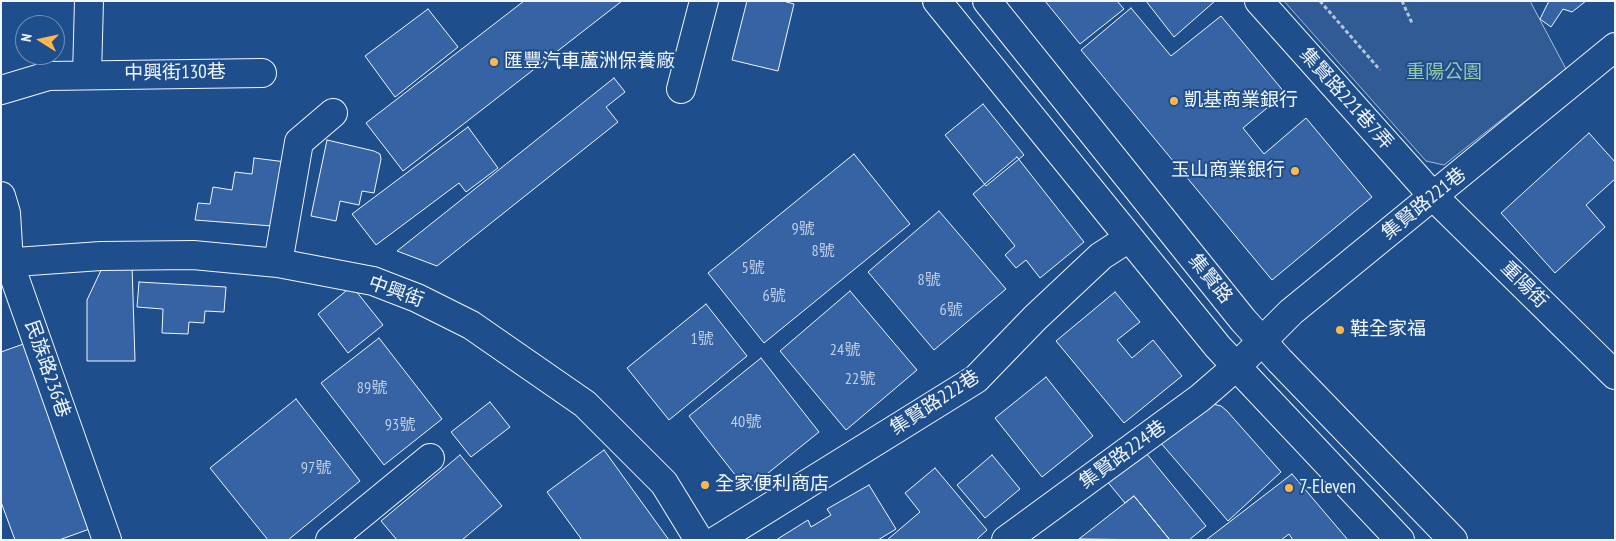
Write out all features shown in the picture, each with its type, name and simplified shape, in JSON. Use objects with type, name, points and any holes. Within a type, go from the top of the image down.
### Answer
[{"type":"street","points":[[87,75],[89,1]]},
{"type":"street","points":[[681,89],[704,1]]},
{"type":"street","name":"集賢路","points":[[937,1],[1218,347],[1400,540]]},
{"type":"street","name":"集賢路","points":[[987,1],[1261,341],[1454,540]]},
{"type":"street","name":"集賢路221巷7弄","points":[[1259,1],[1434,196]]},
{"type":"street","name":"集賢路221巷","points":[[1237,366],[1291,312],[1615,46]]},
{"type":"street","name":"中興街130巷","points":[[1,90],[48,76],[262,73]]},
{"type":"street","points":[[278,263],[299,142],[333,113]]},
{"type":"street","name":"民族路236巷","points":[[1,196],[6,213],[5,262],[107,540]]},
{"type":"street","name":"重陽街","points":[[1434,196],[1615,375]]},
{"type":"street","name":"集賢路222巷","points":[[717,540],[976,379],[1035,318],[1101,256],[1129,238]]},
{"type":"street","name":"中興街","points":[[5,262],[101,256],[193,255],[278,263],[373,281],[417,298],[471,325],[585,404],[664,483],[699,540]]},
{"type":"street","name":"集賢路224巷","points":[[1006,540],[1200,398],[1237,366]]},
{"type":"street","points":[[330,540],[430,458]]},
{"type":"path","points":[[1320,1],[1380,70]]},
{"type":"path","points":[[1402,1],[1412,23]]},
{"type":"green space","name":"重陽公園","points":[[1284,1],[1530,1],[1566,69],[1444,165],[1426,161]]},
{"type":"building","name":"匯豐汽車蘆洲保養廠","points":[[524,1],[622,1],[403,171],[366,123]]},
{"type":"building","points":[[747,1],[783,1],[794,4],[778,71],[732,60]]},
{"type":"building","points":[[1045,1],[1117,1],[1124,9],[1080,44]]},
{"type":"building","points":[[1146,1],[1215,1],[1174,37]]},
{"type":"building","points":[[1549,1],[1586,1],[1572,12],[1563,9],[1551,27],[1540,19]]},
{"type":"building","points":[[1131,8],[1171,56],[1221,16],[1285,93],[1243,128],[1264,154],[1306,118],[1372,197],[1272,280],[1081,50]]},
{"type":"building","points":[[428,9],[458,47],[395,97],[365,56]]},
{"type":"building","points":[[614,78],[625,92],[606,107],[618,122],[437,266],[397,251]]},
{"type":"building","points":[[983,104],[1024,155],[986,186],[945,135]]},
{"type":"building","points":[[468,127],[498,168],[466,192],[459,183],[376,245],[352,214]]},
{"type":"building","points":[[1589,133],[1615,162],[1615,179],[1586,205],[1605,227],[1555,273],[1501,213]]},
{"type":"building","points":[[327,140],[374,151],[380,154],[381,159],[374,193],[362,191],[359,205],[340,201],[336,221],[311,216]]},
{"type":"building","points":[[854,154],[910,224],[764,343],[708,273]]},
{"type":"building","points":[[1017,157],[1084,242],[1040,278],[1026,260],[1016,268],[1005,255],[1015,246],[973,194]]},
{"type":"building","points":[[254,158],[294,163],[272,226],[195,220],[198,203],[210,204],[213,187],[232,190],[235,172],[252,174]]},
{"type":"building","points":[[939,211],[1006,289],[934,350],[868,272]]},
{"type":"building","points":[[104,264],[132,265],[135,361],[87,361],[87,300]]},
{"type":"building","points":[[139,282],[226,287],[224,312],[205,311],[204,323],[189,322],[188,334],[162,333],[163,309],[137,307]]},
{"type":"building","points":[[352,286],[383,325],[348,353],[318,314]]},
{"type":"building","points":[[850,291],[917,370],[846,430],[780,351]]},
{"type":"building","points":[[1115,292],[1140,322],[1117,340],[1132,358],[1153,340],[1182,376],[1124,423],[1056,341]]},
{"type":"building","points":[[706,304],[747,356],[669,420],[627,368]]},
{"type":"building","points":[[379,338],[442,419],[384,465],[321,383]]},
{"type":"building","points":[[29,342],[95,527],[59,540],[15,540],[1,502],[1,352]]},
{"type":"building","points":[[761,358],[819,432],[747,490],[689,416]]},
{"type":"building","points":[[1046,377],[1093,436],[1042,477],[995,418]]},
{"type":"building","points":[[296,399],[360,481],[288,540],[268,540],[210,468]]},
{"type":"building","points":[[490,402],[510,427],[471,457],[451,432]]},
{"type":"building","points":[[1213,404],[1221,406],[1227,411],[1281,472],[1228,521],[1160,442]]},
{"type":"building","points":[[1142,448],[1206,526],[1189,540],[1170,540],[1134,496],[1125,503],[1106,480]]},
{"type":"building","points":[[604,450],[669,540],[582,540],[547,492]]},
{"type":"building","points":[[460,455],[502,506],[462,540],[397,540],[381,521]]},
{"type":"building","points":[[992,455],[1020,489],[985,518],[957,485]]},
{"type":"building","points":[[935,468],[987,530],[976,540],[887,540],[920,512],[905,493]]},
{"type":"building","points":[[1292,474],[1348,540],[1293,540],[1289,534],[1281,540],[1206,540]]},
{"type":"building","points":[[869,485],[896,529],[878,540],[776,540],[808,520],[811,527],[831,515],[827,509]]},
{"type":"building","points":[[1134,496],[1170,540],[1079,539],[1125,503]]},
{"type":"place","name":"匯豐汽車蘆洲保養廠","points":[[494,62]]},
{"type":"place","name":"凱基商業銀行","points":[[1174,101]]},
{"type":"place","name":"玉山商業銀行","points":[[1295,171]]},
{"type":"place","name":"鞋全家福","points":[[1340,330]]},
{"type":"place","name":"全家便利商店","points":[[705,485]]},
{"type":"place","name":"7-Eleven","points":[[1289,488]]}]
